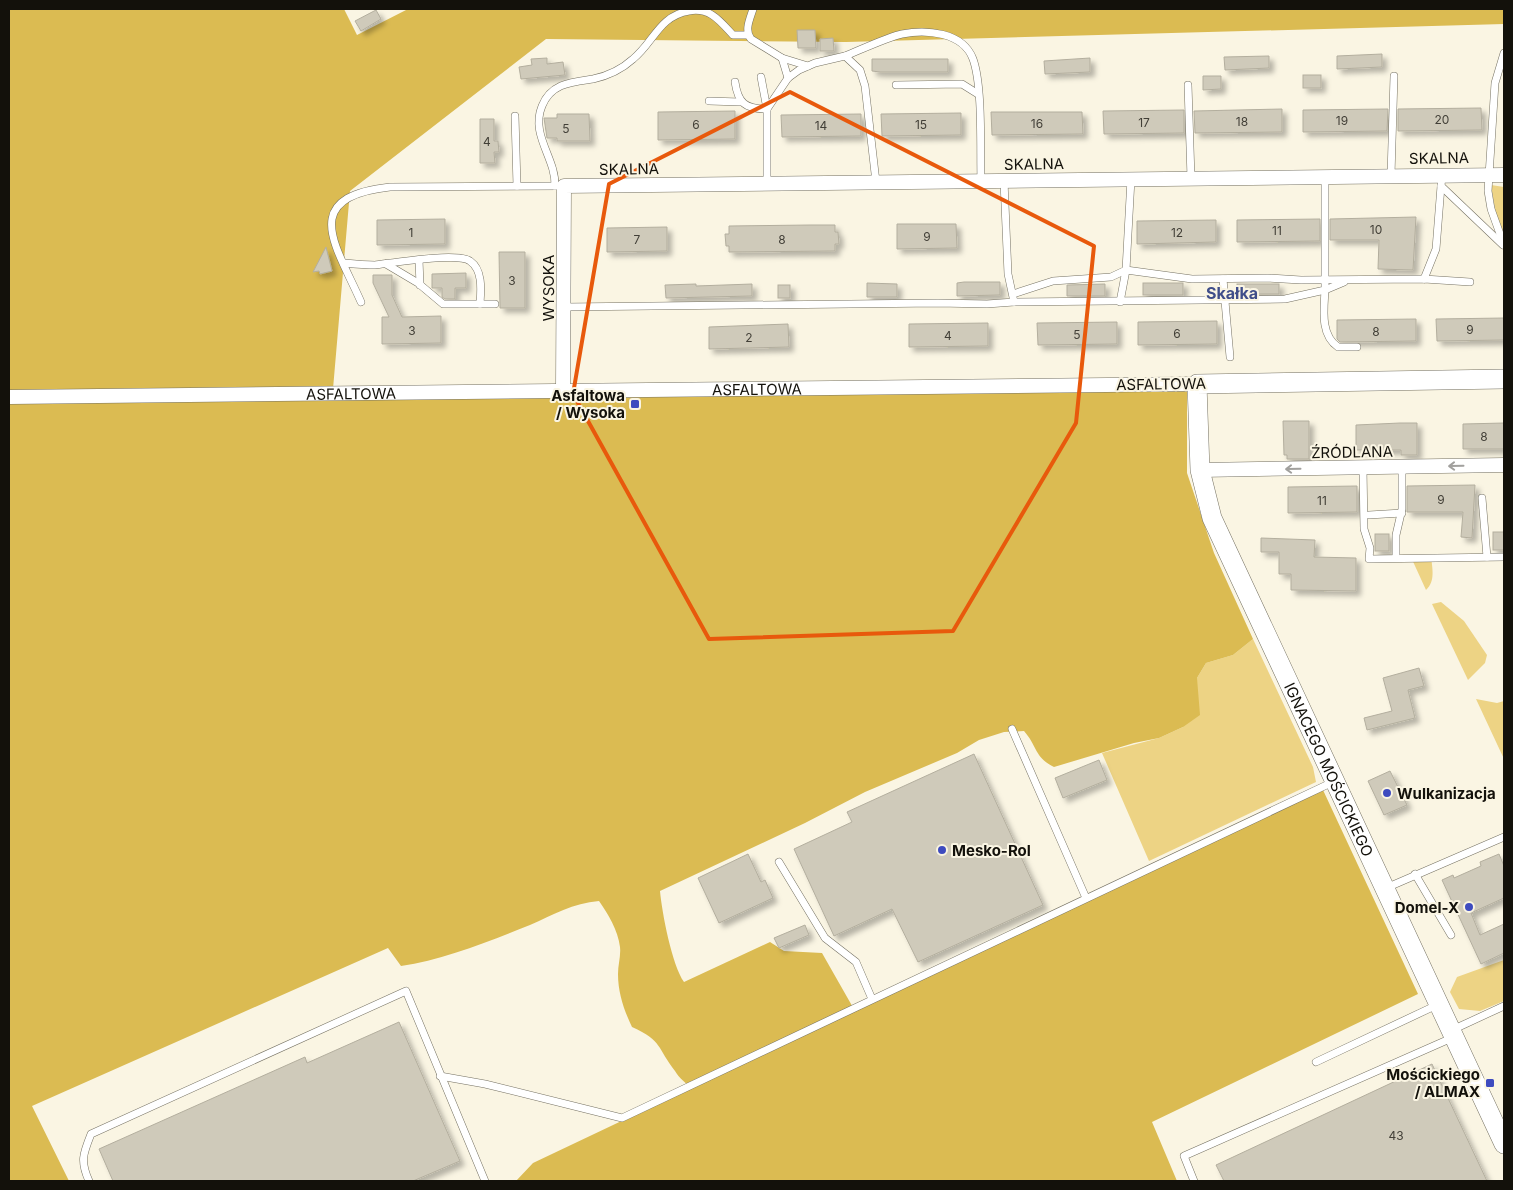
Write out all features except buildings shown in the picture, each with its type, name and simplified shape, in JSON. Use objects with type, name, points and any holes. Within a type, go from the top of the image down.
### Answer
[{"type":"street","name":"SKALNA","points":[[560,186],[1391,175],[1441,180],[1489,174],[1504,175]]},
{"type":"street","name":"WYSOKA","points":[[560,186],[564,307],[563,390]]},
{"type":"street","name":"ASFALTOWA","points":[[9,397],[1504,379]]},
{"type":"street","name":"IGNACEGO MOŚCICKIEGO","points":[[1197,384],[1200,470],[1212,518],[1503,1138]]},
{"type":"street","name":"ŹRÓDLANA","points":[[1200,470],[1504,465]]},
{"type":"lane","points":[[748,35],[748,27],[753,9]]},
{"type":"lane","points":[[361,302],[332,234],[331,214],[340,203],[358,193],[390,187],[560,186],[541,141],[540,112],[543,103],[561,84],[601,77],[622,68],[641,52],[660,26],[678,13],[692,10],[708,13],[719,19],[733,35],[748,35],[770,52],[808,66]]},
{"type":"lane","points":[[766,109],[788,78],[808,66],[845,56],[900,35],[934,33],[948,36],[960,43],[973,59],[978,94],[981,181]]},
{"type":"lane","points":[[1504,53],[1494,83],[1488,191],[1491,209],[1504,245]]},
{"type":"lane","points":[[845,56],[860,70],[865,86],[876,182]]},
{"type":"lane","points":[[782,58],[788,78]]},
{"type":"lane","points":[[1391,175],[1394,76]]},
{"type":"lane","points":[[761,77],[766,109],[767,184]]},
{"type":"lane","points":[[735,82],[740,102]]},
{"type":"lane","points":[[896,86],[962,84],[978,94]]},
{"type":"lane","points":[[1188,85],[1191,178]]},
{"type":"lane","points":[[709,101],[740,102],[749,108],[766,109]]},
{"type":"lane","points":[[515,116],[517,186]]},
{"type":"lane","points":[[1325,176],[1324,314],[1329,339],[1338,347],[1357,347]]},
{"type":"lane","points":[[1120,302],[1126,270],[1131,179]]},
{"type":"lane","points":[[1004,180],[1007,264],[1014,302]]},
{"type":"lane","points":[[1441,180],[1504,245]]},
{"type":"lane","points":[[1424,279],[1436,249],[1441,180]]},
{"type":"lane","points":[[344,263],[385,264],[451,258],[471,261],[481,282],[480,304]]},
{"type":"lane","points":[[419,260],[420,285]]},
{"type":"lane","points":[[385,264],[420,285],[443,304],[495,304]]},
{"type":"lane","points":[[1013,294],[1053,281],[1112,277],[1126,270],[1192,279],[1424,279],[1470,282]]},
{"type":"lane","points":[[1223,279],[1230,357]]},
{"type":"lane","points":[[564,307],[987,304],[1014,302],[1285,299],[1324,290],[1349,280]]},
{"type":"lane","points":[[1396,558],[1396,535],[1402,513],[1402,467]]},
{"type":"lane","points":[[1363,468],[1364,530],[1368,539],[1369,559],[1504,557]]},
{"type":"lane","points":[[1482,498],[1487,557]]},
{"type":"lane","points":[[1369,515],[1402,513]]},
{"type":"lane","points":[[1012,730],[1086,898]]},
{"type":"lane","points":[[440,1076],[485,1084],[622,1118],[1336,780]]},
{"type":"lane","points":[[1385,888],[1504,837]]},
{"type":"lane","points":[[779,862],[826,938],[856,962],[872,999]]},
{"type":"lane","points":[[1415,874],[1451,936]]},
{"type":"lane","points":[[89,1181],[83,1167],[84,1153],[91,1134],[406,991],[485,1181]]},
{"type":"lane","points":[[1316,1062],[1439,1004]]},
{"type":"lane","points":[[1194,1181],[1184,1156],[1453,1033],[1504,1006]]},
{"type":"highlighted area","points":[[790,92],[1094,246],[1076,423],[953,631],[709,639],[573,394],[609,184]]},
{"type":"shaded area","points":[[9,9],[344,9],[357,35],[408,9],[1504,9],[1504,24],[846,42],[546,39],[350,191],[333,389],[1187,381],[1187,473],[1214,553],[1253,639],[1233,655],[1206,663],[1197,678],[1200,715],[1183,727],[1159,738],[1134,743],[1054,767],[1039,755],[1024,731],[1004,732],[979,740],[957,753],[865,792],[805,823],[660,891],[665,925],[675,964],[684,982],[770,942],[784,951],[822,953],[855,1011],[1323,790],[1418,994],[1152,1122],[1177,1181],[516,1181],[533,1163],[691,1088],[677,1074],[654,1041],[632,1027],[620,995],[618,974],[620,950],[615,928],[599,901],[590,902],[563,910],[530,925],[466,949],[417,963],[401,966],[388,948],[32,1106],[69,1181],[9,1181]]},
{"type":"shaded area","points":[[1491,185],[1504,187],[1504,237],[1496,215]]},
{"type":"shaded area","points":[[1410,555],[1431,555],[1432,578],[1426,590]]},
{"type":"shaded area","points":[[1441,602],[1464,621],[1487,655],[1485,663],[1468,680],[1432,604]]},
{"type":"shaded area","points":[[1253,639],[1313,767],[1316,782],[1149,861],[1102,753],[1159,738],[1183,727],[1197,694],[1197,678],[1206,663],[1233,655]]},
{"type":"shaded area","points":[[1476,699],[1497,703],[1504,701],[1504,759]]},
{"type":"shaded area","points":[[1504,960],[1504,1001],[1480,1011],[1459,1009],[1450,992],[1457,977]]},
{"type":"place","name":"Asfaltowa / Wysoka","points":[[635,404]]},
{"type":"place","name":"Wulkanizacja","points":[[1387,793]]},
{"type":"place","name":"Mesko-Rol","points":[[942,850]]},
{"type":"place","name":"Domel-X","points":[[1469,907]]},
{"type":"place","name":"Mościckiego / ALMAX","points":[[1490,1083]]},
{"type":"district","name":"Skałka","points":[[1232,293]]}]
